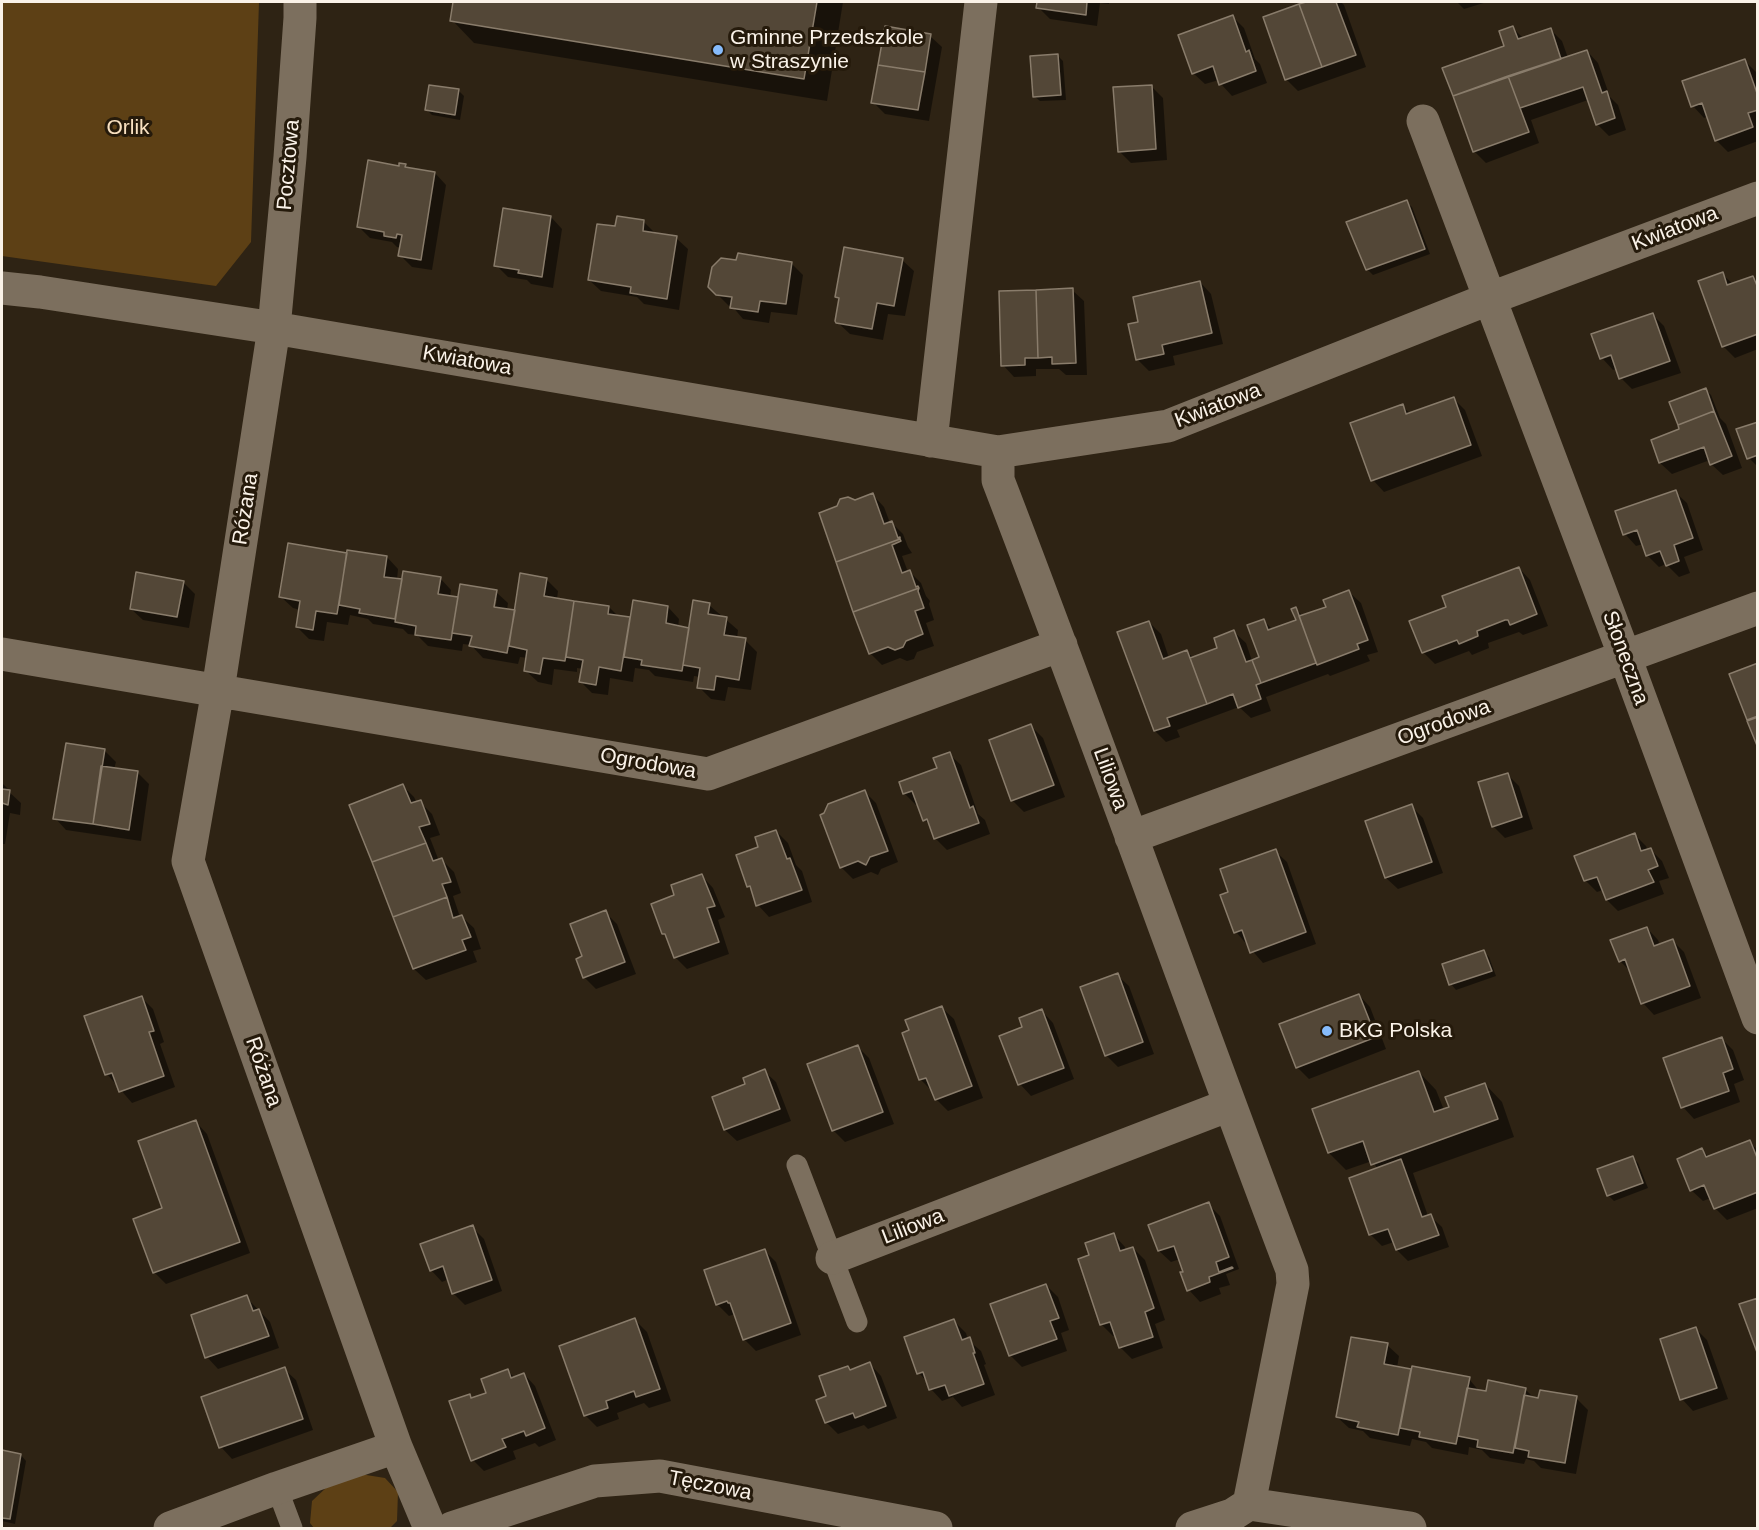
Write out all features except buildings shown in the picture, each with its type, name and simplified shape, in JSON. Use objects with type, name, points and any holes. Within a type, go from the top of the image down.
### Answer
[{"type":"street","name":"Pocztowa","points":[[274,328],[290,157],[300,2]]},
{"type":"street","points":[[931,441],[981,2]]},
{"type":"street","points":[[1423,121],[1491,298]]},
{"type":"street","name":"Kwiatowa","points":[[2,288],[274,328],[998,452],[1168,426],[1491,298],[1758,198]]},
{"type":"street","name":"Słoneczna","points":[[1491,298],[1758,1018]]},
{"type":"street","name":"Różana","points":[[274,328],[218,690],[188,861],[396,1447]]},
{"type":"street","name":"Liliowa","points":[[998,452],[998,480],[1292,1270],[1293,1284],[1249,1504]]},
{"type":"street","name":"Ogrodowa","points":[[1131,837],[1758,608]]},
{"type":"street","name":"Ogrodowa","points":[[218,690],[708,774],[1061,645]]},
{"type":"street","points":[[2,654],[218,690]]},
{"type":"street","name":"Liliowa","points":[[832,1258],[1229,1105]]},
{"type":"street","points":[[170,1528],[396,1447],[430,1528]]},
{"type":"street","name":"Tęczowa","points":[[452,1528],[595,1481],[660,1476],[936,1528]]},
{"type":"street","points":[[1192,1528],[1232,1515],[1249,1504],[1410,1528]]},
{"type":"lane","points":[[797,1165],[857,1322]]},
{"type":"lane","points":[[277,1488],[292,1528]]},
{"type":"green space","name":"Orlik","points":[[2,2],[259,2],[251,242],[216,286],[2,256]]},
{"type":"green space","points":[[360,1474],[385,1478],[398,1492],[397,1521],[390,1528],[314,1528],[310,1523],[312,1501],[328,1486]]},
{"type":"place","name":"Gminne Przedszkole w Straszynie","points":[[718,50]]},
{"type":"place","name":"BKG Polska","points":[[1327,1031]]}]
